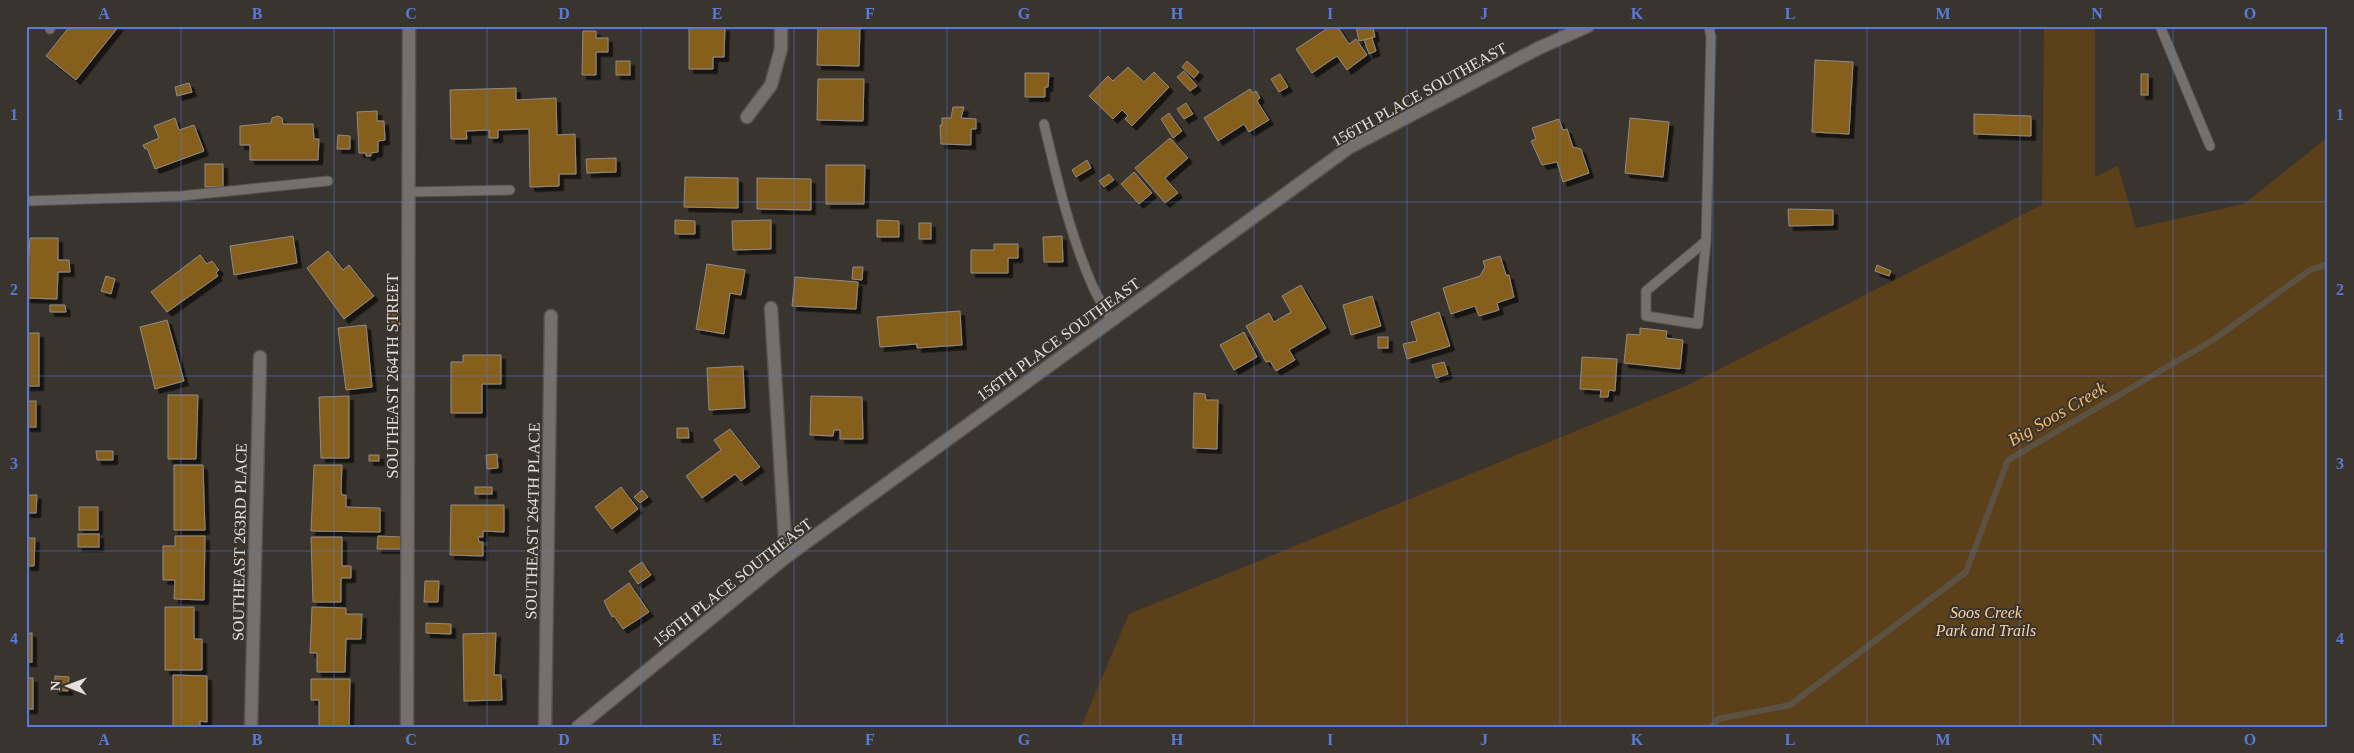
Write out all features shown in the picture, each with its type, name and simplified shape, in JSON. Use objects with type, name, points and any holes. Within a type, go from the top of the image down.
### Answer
[{"type":"street","name":"SOUTHEAST 264TH STREET","points":[[408,26],[408,727]]},
{"type":"street","points":[[747,117],[771,85],[781,49],[781,26]]},
{"type":"street","name":"156TH PLACE SOUTHEAST","points":[[578,727],[786,557],[1350,147],[1522,57],[1588,26]]},
{"type":"street","points":[[771,308],[786,557]]},
{"type":"street","name":"SOUTHEAST 264TH PLACE","points":[[545,727],[551,316]]},
{"type":"street","name":"SOUTHEAST 263RD PLACE","points":[[252,727],[260,358]]},
{"type":"lane","points":[[1706,241],[1646,292],[1646,316],[1698,324],[1706,241],[1712,37],[1709,26]]},
{"type":"lane","points":[[2160,26],[2210,146]]},
{"type":"lane","points":[[1044,124],[1061,193],[1078,247],[1093,287],[1112,320]]},
{"type":"lane","points":[[26,201],[181,196],[328,181]]},
{"type":"lane","points":[[408,192],[510,190]]},
{"type":"green space","name":"Soos Creek Park and Trails","points":[[2044,26],[2095,26],[2095,177],[2118,166],[2136,228],[2244,204],[2328,137],[2328,727],[1081,727],[1129,614],[1688,385],[2042,205]]},
{"type":"building","points":[[70,26],[119,26],[76,80],[46,56]]},
{"type":"building","points":[[818,26],[860,26],[859,66],[817,65]]},
{"type":"building","points":[[1331,26],[1337,26],[1349,44],[1356,39],[1367,55],[1347,70],[1337,56],[1312,73],[1296,49]]},
{"type":"building","points":[[1356,26],[1373,28],[1375,37],[1359,41]]},
{"type":"building","points":[[689,27],[725,27],[724,57],[713,57],[713,69],[689,69]]},
{"type":"building","points":[[583,31],[596,31],[596,38],[608,38],[608,52],[596,52],[596,75],[582,75]]},
{"type":"building","points":[[1372,38],[1376,51],[1369,54],[1364,40]]},
{"type":"building","points":[[1815,60],[1853,62],[1849,134],[1812,132]]},
{"type":"building","points":[[616,61],[630,61],[630,75],[616,75]]},
{"type":"building","points":[[1187,61],[1199,72],[1194,78],[1182,67]]},
{"type":"building","points":[[1128,67],[1144,82],[1154,72],[1169,87],[1132,126],[1125,119],[1128,116],[1122,110],[1113,119],[1089,96],[1108,76],[1113,81]]},
{"type":"building","points":[[1184,71],[1197,86],[1190,91],[1177,77]]},
{"type":"building","points":[[1025,73],[1049,73],[1048,87],[1045,87],[1045,97],[1025,97]]},
{"type":"building","points":[[1280,74],[1288,87],[1279,92],[1271,79]]},
{"type":"building","points":[[2141,74],[2148,74],[2148,95],[2141,95]]},
{"type":"building","points":[[818,79],[864,79],[863,121],[817,120]]},
{"type":"building","points":[[189,83],[192,92],[177,96],[175,87]]},
{"type":"building","points":[[516,88],[516,100],[556,98],[557,135],[575,134],[576,174],[559,174],[559,186],[530,187],[529,129],[498,130],[498,138],[489,138],[489,130],[466,131],[467,139],[451,139],[450,90]]},
{"type":"building","points":[[1250,89],[1253,93],[1256,91],[1260,98],[1257,101],[1269,120],[1249,132],[1244,124],[1218,141],[1204,118]]},
{"type":"building","points":[[1186,103],[1193,114],[1184,119],[1177,109]]},
{"type":"building","points":[[953,107],[964,107],[961,118],[976,119],[976,129],[971,129],[971,145],[941,144],[940,125],[942,125],[942,118],[951,118]]},
{"type":"building","points":[[377,111],[377,121],[384,121],[385,140],[378,141],[378,152],[371,153],[371,156],[366,156],[366,153],[359,153],[357,112]]},
{"type":"building","points":[[1169,113],[1182,131],[1173,138],[1161,119]]},
{"type":"building","points":[[1974,114],[2031,116],[2031,136],[1974,134]]},
{"type":"building","points":[[278,116],[282,118],[283,124],[313,124],[314,139],[319,139],[318,160],[250,160],[250,145],[240,145],[240,126],[271,123],[272,118]]},
{"type":"building","points":[[175,118],[179,130],[194,125],[204,151],[155,169],[147,148],[145,149],[143,145],[159,138],[154,126]]},
{"type":"building","points":[[1630,118],[1669,122],[1663,177],[1625,173]]},
{"type":"building","points":[[1559,119],[1563,130],[1567,129],[1573,147],[1581,149],[1589,173],[1563,182],[1557,162],[1542,165],[1531,141],[1536,139],[1532,128]]},
{"type":"building","points":[[338,135],[350,136],[350,149],[337,149]]},
{"type":"building","points":[[1170,138],[1188,158],[1165,178],[1178,193],[1165,203],[1135,168]]},
{"type":"building","points":[[616,158],[616,172],[587,173],[586,159]]},
{"type":"building","points":[[1087,160],[1091,168],[1076,177],[1072,170]]},
{"type":"building","points":[[205,164],[223,164],[223,187],[205,187]]},
{"type":"building","points":[[826,165],[865,165],[864,204],[826,204]]},
{"type":"building","points":[[1134,172],[1152,193],[1139,204],[1121,184]]},
{"type":"building","points":[[1109,174],[1114,180],[1104,187],[1099,181]]},
{"type":"building","points":[[685,177],[738,178],[738,208],[684,207]]},
{"type":"building","points":[[757,178],[811,179],[811,210],[757,209]]},
{"type":"building","points":[[1788,209],[1833,210],[1833,225],[1789,226]]},
{"type":"building","points":[[675,220],[695,221],[695,234],[675,234]]},
{"type":"building","points":[[771,220],[771,249],[733,250],[732,221]]},
{"type":"building","points":[[877,220],[899,221],[899,237],[877,237]]},
{"type":"building","points":[[919,223],[931,223],[931,239],[919,239]]},
{"type":"building","points":[[293,236],[297,263],[234,275],[230,246]]},
{"type":"building","points":[[1062,236],[1063,262],[1044,262],[1043,237]]},
{"type":"building","points":[[30,238],[58,238],[58,260],[69,260],[70,272],[58,272],[57,299],[26,298]]},
{"type":"building","points":[[994,244],[1018,244],[1018,258],[1008,258],[1008,273],[971,273],[971,250],[994,250]]},
{"type":"building","points":[[328,251],[343,270],[349,265],[374,296],[344,319],[307,268]]},
{"type":"building","points":[[200,255],[207,264],[212,261],[219,270],[216,273],[218,276],[167,312],[151,292]]},
{"type":"building","points":[[1500,256],[1506,275],[1509,275],[1514,297],[1497,303],[1499,310],[1479,316],[1475,306],[1451,314],[1443,288],[1480,276],[1485,267],[1483,261]]},
{"type":"building","points":[[707,264],[745,270],[741,295],[730,293],[724,334],[696,329]]},
{"type":"building","points":[[1877,265],[1891,271],[1889,276],[1875,271]]},
{"type":"building","points":[[853,267],[863,267],[862,280],[852,279]]},
{"type":"building","points":[[106,276],[115,279],[111,294],[101,291]]},
{"type":"building","points":[[795,277],[858,282],[856,309],[792,306]]},
{"type":"building","points":[[1301,285],[1326,328],[1289,350],[1295,360],[1276,371],[1270,361],[1266,362],[1246,326],[1269,313],[1274,322],[1291,312],[1282,296]]},
{"type":"building","points":[[1372,296],[1381,326],[1351,335],[1343,305]]},
{"type":"building","points":[[50,305],[65,305],[66,312],[50,312]]},
{"type":"building","points":[[960,311],[962,345],[917,348],[917,344],[880,347],[877,317]]},
{"type":"building","points":[[398,312],[400,325],[389,326],[388,313]]},
{"type":"building","points":[[1439,312],[1450,346],[1407,359],[1403,344],[1417,341],[1411,322]]},
{"type":"building","points":[[167,320],[184,381],[155,389],[140,327]]},
{"type":"building","points":[[366,325],[372,387],[346,390],[338,328]]},
{"type":"building","points":[[1640,328],[1667,331],[1666,338],[1683,340],[1680,369],[1624,363],[1627,334],[1640,335]]},
{"type":"building","points":[[1244,332],[1257,357],[1234,370],[1220,345]]},
{"type":"building","points":[[26,333],[39,333],[39,386],[26,386]]},
{"type":"building","points":[[1378,337],[1388,337],[1388,348],[1378,348]]},
{"type":"building","points":[[463,355],[501,355],[501,384],[482,384],[482,413],[451,413],[451,362],[463,362]]},
{"type":"building","points":[[1582,357],[1617,359],[1615,391],[1609,390],[1608,397],[1600,397],[1601,390],[1580,389]]},
{"type":"building","points":[[1444,362],[1448,374],[1436,378],[1432,365]]},
{"type":"building","points":[[743,366],[745,408],[709,410],[707,368]]},
{"type":"building","points":[[1194,393],[1205,394],[1206,400],[1218,400],[1217,449],[1193,448]]},
{"type":"building","points":[[168,395],[198,395],[196,459],[168,459]]},
{"type":"building","points":[[349,396],[349,458],[321,458],[319,397]]},
{"type":"building","points":[[811,396],[862,397],[863,439],[840,439],[840,430],[834,430],[833,436],[810,435]]},
{"type":"building","points":[[26,401],[36,401],[36,427],[26,427]]},
{"type":"building","points":[[677,428],[688,428],[689,438],[677,438]]},
{"type":"building","points":[[730,429],[760,467],[741,481],[735,474],[702,498],[686,476],[721,450],[714,440]]},
{"type":"building","points":[[96,451],[113,451],[113,460],[97,460]]},
{"type":"building","points":[[497,454],[498,468],[487,469],[486,455]]},
{"type":"building","points":[[369,455],[379,455],[379,461],[369,461]]},
{"type":"building","points":[[174,465],[203,465],[205,530],[174,530]]},
{"type":"building","points":[[314,465],[342,465],[341,491],[342,495],[346,495],[346,507],[380,508],[380,532],[311,531]]},
{"type":"building","points":[[475,487],[492,487],[492,494],[475,494]]},
{"type":"building","points":[[621,487],[638,509],[612,529],[595,507]]},
{"type":"building","points":[[642,490],[648,497],[640,503],[634,497]]},
{"type":"building","points":[[26,495],[37,495],[36,513],[26,513]]},
{"type":"building","points":[[451,505],[504,505],[504,532],[483,531],[483,537],[478,537],[479,542],[483,542],[483,556],[450,555]]},
{"type":"building","points":[[79,507],[98,507],[98,530],[79,530]]},
{"type":"building","points":[[78,534],[99,534],[99,547],[78,547]]},
{"type":"building","points":[[175,536],[205,536],[204,600],[174,599],[175,580],[163,580],[163,546],[175,546]]},
{"type":"building","points":[[378,536],[401,537],[401,549],[377,549]]},
{"type":"building","points":[[311,537],[342,537],[342,566],[351,566],[351,578],[341,578],[341,602],[313,602]]},
{"type":"building","points":[[26,538],[35,538],[34,566],[26,566]]},
{"type":"building","points":[[642,562],[651,575],[638,584],[629,571]]},
{"type":"building","points":[[425,581],[439,581],[438,602],[424,602]]},
{"type":"building","points":[[629,583],[649,612],[623,629],[614,616],[612,617],[604,601]]},
{"type":"building","points":[[165,607],[194,607],[194,639],[202,639],[202,670],[165,670]]},
{"type":"building","points":[[312,607],[346,608],[346,614],[362,614],[361,639],[346,639],[345,672],[317,672],[317,653],[310,653]]},
{"type":"building","points":[[426,623],[451,624],[451,634],[426,633]]},
{"type":"building","points":[[26,633],[32,633],[32,662],[26,662]]},
{"type":"building","points":[[496,633],[494,675],[501,675],[502,700],[464,701],[463,634]]},
{"type":"building","points":[[173,675],[207,676],[207,722],[200,721],[200,727],[173,727]]},
{"type":"building","points":[[55,676],[69,677],[68,691],[54,690]]},
{"type":"building","points":[[26,678],[33,678],[33,709],[26,709]]},
{"type":"building","points":[[311,679],[350,679],[349,727],[319,727],[319,700],[311,700]]},
{"type":"waterway","name":"Big Soos Creek","points":[[1711,727],[1718,719],[1790,705],[1966,572],[2008,460],[2213,340],[2310,270],[2328,264]]}]
